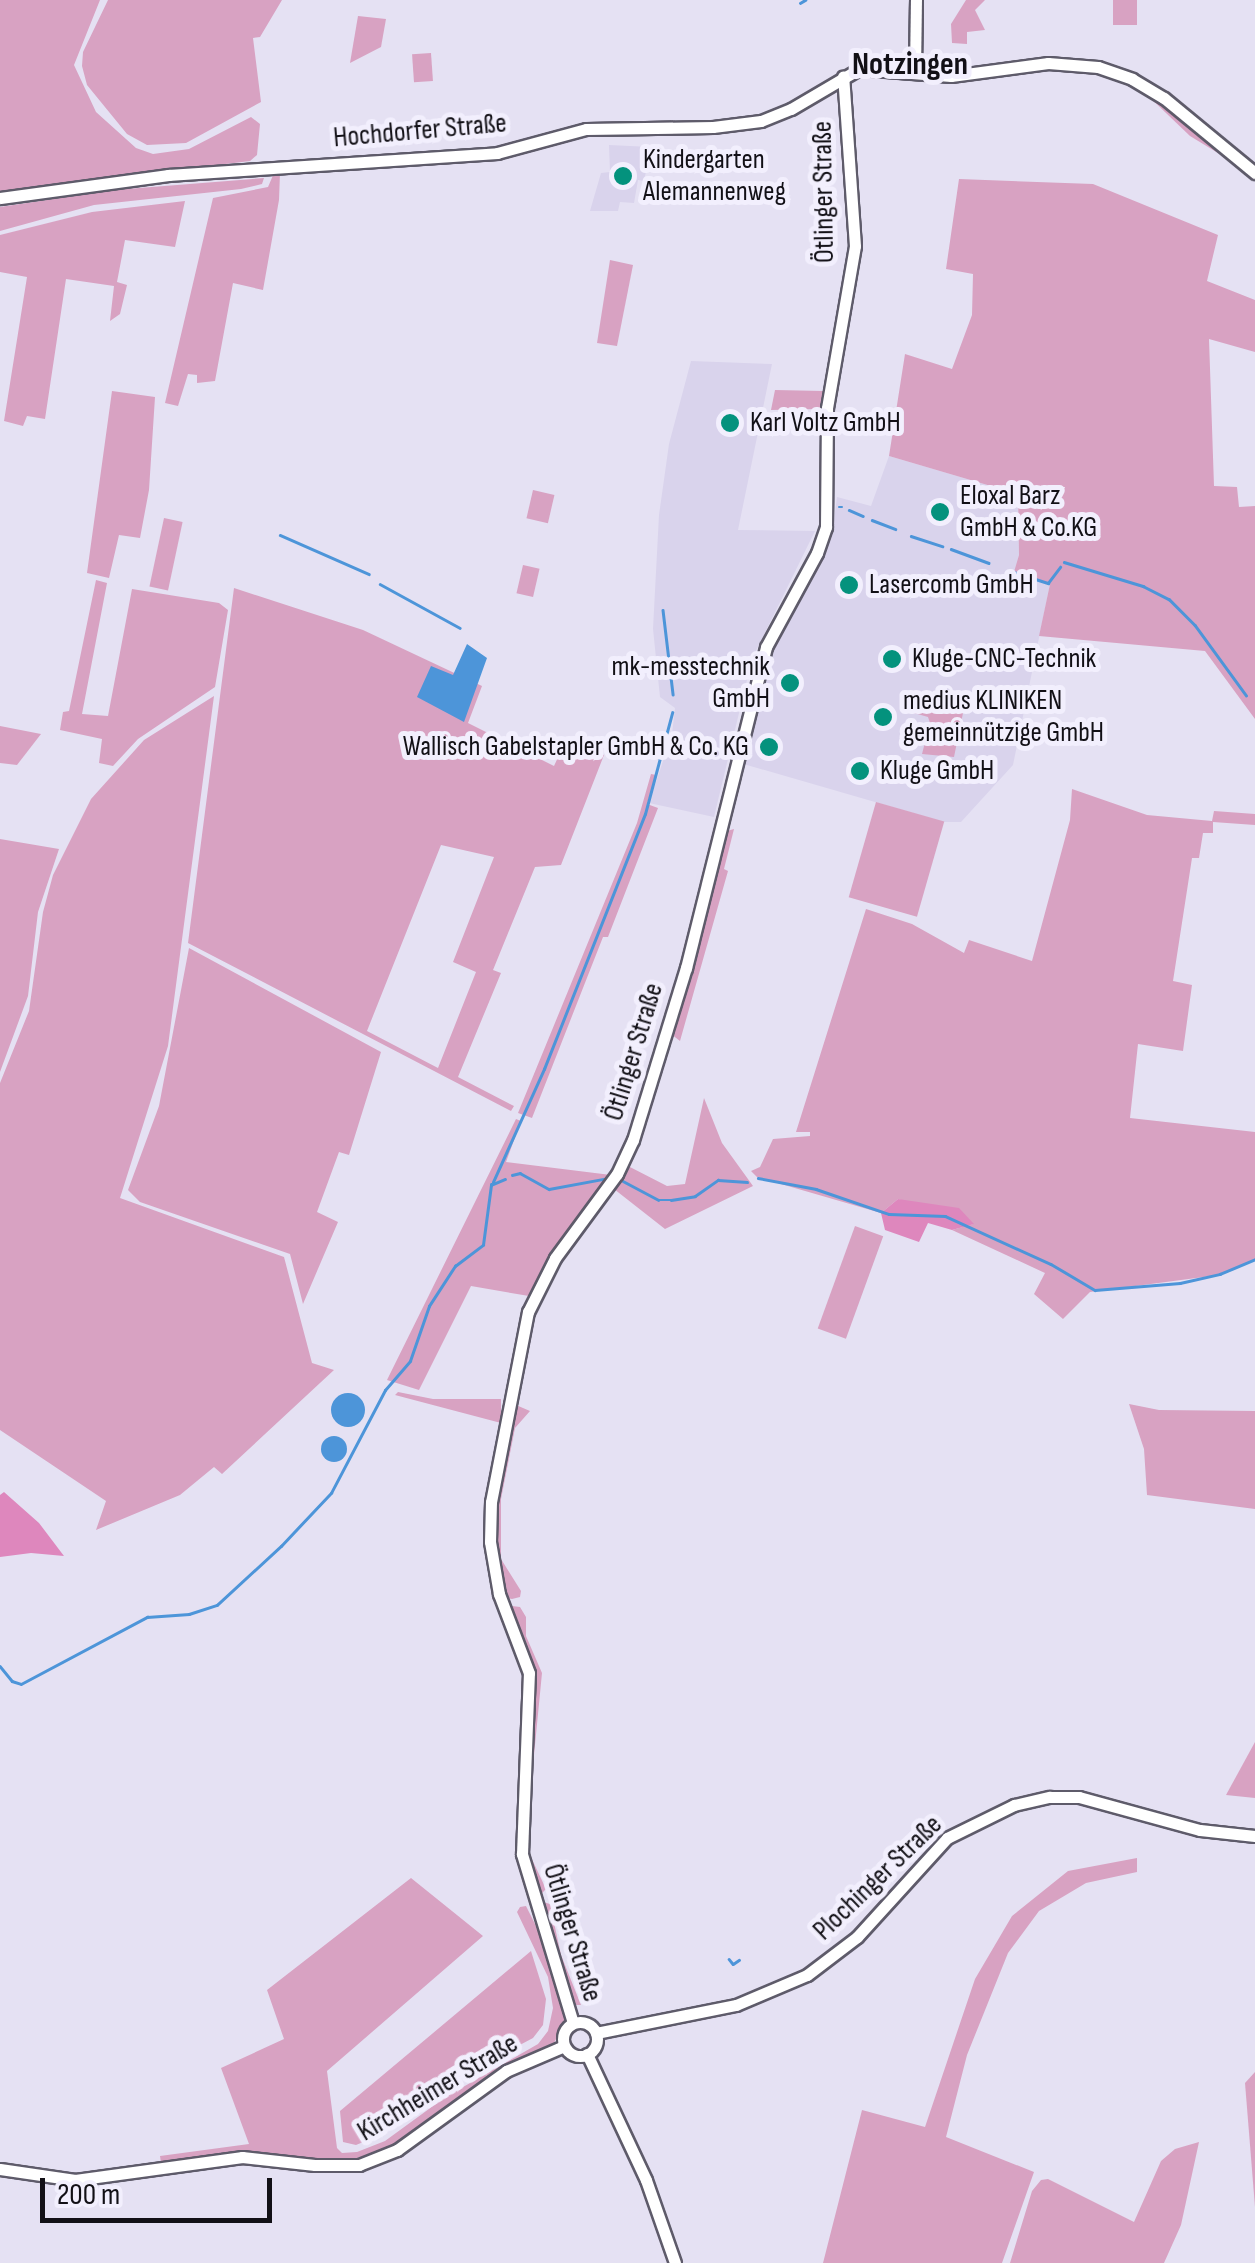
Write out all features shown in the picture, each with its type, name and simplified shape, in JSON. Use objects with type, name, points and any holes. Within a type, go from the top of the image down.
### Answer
[{"type":"main road","points":[[915,70],[916,0]]},
{"type":"main road","points":[[844,76],[872,67],[951,76],[1048,63],[1112,70],[1164,98],[1255,173]]},
{"type":"main road","name":"Hochdorfer Straße","points":[[0,198],[225,171],[497,153],[586,129],[713,128],[791,109],[844,76]]},
{"type":"main road","name":"Ötlinger Straße","points":[[573,2022],[522,1854],[529,1672],[499,1594],[490,1542],[491,1502],[528,1312],[555,1258],[610,1184],[633,1140],[686,968],[766,647],[817,553],[826,527],[826,408],[855,246],[844,76]]},
{"type":"main road","name":"Plochinger Straße","points":[[596,2033],[736,2005],[808,1975],[857,1937],[947,1838],[1014,1804],[1050,1797],[1080,1798],[1200,1830],[1255,1836]]},
{"type":"main road","points":[[573,2022],[588,2023],[596,2033],[594,2048],[587,2054],[574,2056],[564,2046],[563,2032],[573,2022]]},
{"type":"main road","name":"Kirchheimer Straße","points":[[0,2169],[56,2180],[242,2158],[337,2166],[376,2160],[487,2082],[564,2046]]},
{"type":"main road","points":[[587,2054],[646,2180],[675,2263]]},
{"type":"shaded area","points":[[0,0],[100,0],[74,65],[96,112],[136,148],[153,154],[189,149],[251,117],[260,124],[257,155],[250,161],[0,192]]},
{"type":"shaded area","points":[[108,0],[282,0],[260,37],[253,38],[261,102],[186,143],[147,145],[127,134],[87,85],[82,66],[83,52]]},
{"type":"shaded area","points":[[966,0],[985,0],[975,10],[985,30],[967,32],[967,44],[952,43],[951,24]]},
{"type":"shaded area","points":[[1113,0],[1137,0],[1137,25],[1113,25]]},
{"type":"shaded area","points":[[358,16],[386,19],[381,47],[350,63]]},
{"type":"shaded area","points":[[431,53],[433,81],[414,82],[412,54]]},
{"type":"shaded area","points":[[1142,90],[1167,106],[1236,164],[1190,136]]},
{"type":"shaded area","name":"Kindergarten Alemannenweg","points":[[609,145],[651,147],[644,181],[638,180],[634,203],[620,202],[618,211],[590,211],[601,173],[610,172]]},
{"type":"shaded area","points":[[274,173],[280,173],[279,200],[263,290],[233,283],[215,381],[197,383],[197,375],[188,374],[178,406],[165,403],[213,198],[268,187]]},
{"type":"shaded area","points":[[264,178],[262,184],[241,189],[94,205],[0,231],[0,207],[114,190]]},
{"type":"shaded area","points":[[959,179],[1093,184],[1218,235],[1207,281],[1255,300],[1255,352],[1209,339],[1214,486],[1237,487],[1239,507],[1255,506],[1255,719],[1205,651],[1039,636],[1050,584],[1014,572],[1019,555],[1018,494],[889,456],[905,354],[952,369],[972,315],[973,274],[946,269]]},
{"type":"shaded area","points":[[185,201],[175,247],[125,240],[117,282],[127,285],[120,314],[110,321],[114,286],[66,279],[45,419],[27,416],[23,426],[4,421],[27,277],[0,272],[0,235],[92,212]]},
{"type":"shaded area","points":[[610,260],[633,265],[617,346],[597,343]]},
{"type":"shaded area","points":[[691,361],[772,364],[738,530],[815,531],[752,659],[714,817],[649,803],[672,734],[675,708],[660,697],[653,629],[659,515],[669,444]]},
{"type":"shaded area","points":[[775,390],[823,391],[821,409],[771,410]]},
{"type":"shaded area","points":[[112,391],[155,397],[149,490],[140,538],[119,535],[109,578],[87,573]]},
{"type":"shaded area","points":[[889,456],[1018,494],[1019,555],[1015,572],[1050,584],[1013,765],[961,822],[944,822],[740,763],[773,648],[817,568],[833,528],[837,497],[871,506]]},
{"type":"shaded area","points":[[533,490],[554,495],[548,523],[526,518]]},
{"type":"shaded area","points":[[164,518],[183,522],[168,590],[149,586]]},
{"type":"shaded area","points":[[523,565],[540,569],[533,597],[516,593]]},
{"type":"shaded area","points":[[96,580],[107,583],[82,714],[108,716],[132,589],[219,603],[228,610],[215,687],[138,739],[113,766],[99,763],[102,739],[60,730],[63,712],[69,711]]},
{"type":"shaded area","points":[[234,588],[363,630],[482,686],[468,723],[554,766],[566,740],[604,755],[561,865],[535,867],[493,970],[501,973],[458,1077],[514,1106],[511,1111],[188,943]],"holes":[[[441,845],[494,857],[453,962],[476,972],[438,1068],[367,1031]]]},
{"type":"shaded area","points":[[214,696],[168,1046],[120,1198],[284,1257],[312,1363],[334,1370],[222,1474],[214,1467],[180,1495],[96,1530],[106,1501],[0,1430],[0,1083],[29,1011],[43,912],[53,875],[91,799],[144,740]]},
{"type":"shaded area","points":[[917,704],[963,713],[954,757],[922,754],[930,723],[928,717],[914,713]]},
{"type":"shaded area","points":[[0,726],[41,734],[17,765],[0,763]]},
{"type":"shaded area","points":[[651,774],[656,775],[647,804],[658,808],[608,937],[603,937],[532,1118],[518,1113],[637,823]]},
{"type":"shaded area","points":[[1072,789],[1147,815],[1212,821],[1214,811],[1255,814],[1255,825],[1213,822],[1213,833],[1203,833],[1199,858],[1192,858],[1173,981],[1192,985],[1183,1051],[1138,1044],[1130,1118],[1255,1132],[1255,1260],[1219,1275],[1090,1292],[1063,1319],[1034,1294],[1045,1273],[952,1230],[973,1224],[898,1199],[881,1213],[757,1177],[751,1171],[760,1167],[773,1139],[810,1136],[810,1132],[796,1132],[866,909],[912,924],[964,953],[969,940],[1032,961],[1070,820]]},
{"type":"shaded area","points":[[876,802],[944,822],[917,917],[849,897]]},
{"type":"shaded area","points":[[734,829],[724,869],[728,871],[680,1041],[671,1034],[719,849],[727,831]]},
{"type":"shaded area","points":[[0,839],[59,849],[38,912],[28,996],[0,1072]]},
{"type":"shaded area","points":[[189,948],[381,1052],[349,1155],[339,1152],[317,1212],[338,1222],[303,1304],[290,1254],[140,1202],[128,1190],[159,1106]]},
{"type":"shaded area","points":[[704,1098],[722,1143],[753,1186],[665,1229],[614,1189],[628,1166],[667,1186],[685,1184]]},
{"type":"shaded area","points":[[516,1119],[521,1121],[506,1162],[611,1175],[555,1249],[529,1296],[471,1286],[419,1390],[387,1380]]},
{"type":"shaded area","points":[[898,1199],[959,1208],[974,1224],[952,1230],[928,1223],[919,1242],[885,1230],[881,1213]]},
{"type":"shaded area","points":[[855,1226],[883,1236],[846,1339],[818,1328]]},
{"type":"shaded area","points":[[398,1392],[433,1399],[501,1399],[501,1423],[395,1395]]},
{"type":"shaded area","points":[[1129,1404],[1159,1410],[1255,1411],[1255,1509],[1147,1495],[1144,1449]]},
{"type":"shaded area","points":[[516,1405],[530,1411],[515,1428],[501,1499],[501,1559],[521,1591],[520,1597],[512,1599],[506,1598],[495,1556],[495,1504]]},
{"type":"shaded area","points":[[4,1492],[39,1523],[64,1556],[31,1553],[0,1557],[0,1495]]},
{"type":"shaded area","points":[[512,1606],[520,1607],[526,1617],[526,1636],[542,1673],[527,1827],[529,1853],[546,1889],[539,1896],[527,1871],[524,1839],[535,1707],[533,1671]]},
{"type":"shaded area","points":[[1255,1742],[1255,1798],[1226,1795]]},
{"type":"shaded area","points":[[1137,1858],[1137,1872],[1086,1883],[1039,1911],[1008,1953],[967,2055],[946,2137],[1034,2172],[1002,2263],[823,2263],[862,2110],[925,2127],[975,1979],[1012,1916],[1068,1871]]},
{"type":"shaded area","points":[[411,1878],[483,1936],[327,2071],[337,2148],[342,2153],[357,2152],[385,2141],[444,2098],[538,2044],[548,2031],[553,2008],[548,1977],[517,1912],[520,1907],[526,1906],[536,1926],[560,1995],[565,2021],[554,2043],[468,2091],[388,2149],[354,2159],[319,2161],[260,2152],[161,2163],[160,2156],[249,2144],[221,2068],[284,2039],[267,1990]]},
{"type":"shaded area","points":[[543,1902],[550,1904],[561,1955],[581,2005],[576,2005],[551,1941],[539,1907]]},
{"type":"shaded area","points":[[531,1951],[546,1999],[543,2025],[533,2038],[455,2079],[380,2135],[356,2145],[343,2142],[340,2111]]},
{"type":"shaded area","points":[[1255,2072],[1255,2207],[1245,2083]]},
{"type":"shaded area","points":[[1199,2142],[1181,2225],[1164,2263],[1010,2263],[1032,2191],[1041,2180],[1048,2179],[1134,2222],[1161,2161],[1175,2149]]},
{"type":"water","points":[[467,644],[487,658],[464,722],[417,697],[431,666],[453,675]]},
{"type":"water","points":[[348,1393],[360,1398],[365,1410],[360,1422],[348,1427],[336,1422],[331,1410],[336,1398]]},
{"type":"water","points":[[334,1436],[343,1440],[347,1449],[343,1458],[334,1462],[325,1458],[321,1449],[325,1440]]},
{"type":"waterway","points":[[800,3],[805,0]]},
{"type":"waterway","points":[[849,510],[863,516]]},
{"type":"waterway","points":[[872,520],[895,529]]},
{"type":"waterway","points":[[280,535],[369,574]]},
{"type":"waterway","points":[[911,536],[942,546]]},
{"type":"waterway","points":[[951,549],[989,563]]},
{"type":"waterway","points":[[1064,562],[1143,586],[1169,599],[1195,625],[1246,695]]},
{"type":"waterway","points":[[1014,572],[1048,583],[1060,567]]},
{"type":"waterway","points":[[380,584],[460,628]]},
{"type":"waterway","points":[[663,610],[673,694]]},
{"type":"waterway","points":[[493,1182],[544,1069],[645,814],[672,713]]},
{"type":"waterway","points":[[512,1175],[520,1173],[549,1189],[603,1179]]},
{"type":"waterway","points":[[758,1178],[816,1189],[889,1214],[945,1216],[1051,1264],[1095,1290],[1180,1283],[1220,1274],[1255,1259]]},
{"type":"waterway","points":[[0,1666],[12,1681],[21,1684],[147,1617],[189,1614],[217,1605],[281,1546],[331,1493],[385,1390],[410,1361],[429,1306],[455,1266],[483,1245],[491,1185],[505,1179]]},
{"type":"waterway","points":[[623,1181],[658,1200],[695,1196],[718,1180],[747,1182]]},
{"type":"waterway","points":[[729,1959],[733,1964],[739,1960]]},
{"type":"place","name":"Kindergarten Alemannenweg","points":[[623,176]]},
{"type":"place","name":"Karl Voltz GmbH","points":[[730,423]]},
{"type":"place","name":"Eloxal Barz GmbH & Co.KG","points":[[940,512]]},
{"type":"place","name":"Lasercomb GmbH","points":[[849,585]]},
{"type":"place","name":"Kluge-CNC-Technik","points":[[892,659]]},
{"type":"place","name":"mk-messtechnik GmbH","points":[[790,683]]},
{"type":"place","name":"medius KLINIKEN gemeinnützige GmbH","points":[[883,717]]},
{"type":"place","name":"Wallisch Gabelstapler GmbH & Co. KG","points":[[769,747]]},
{"type":"place","name":"Kluge GmbH","points":[[860,771]]},
{"type":"district","name":"Notzingen","points":[[910,65]]}]
